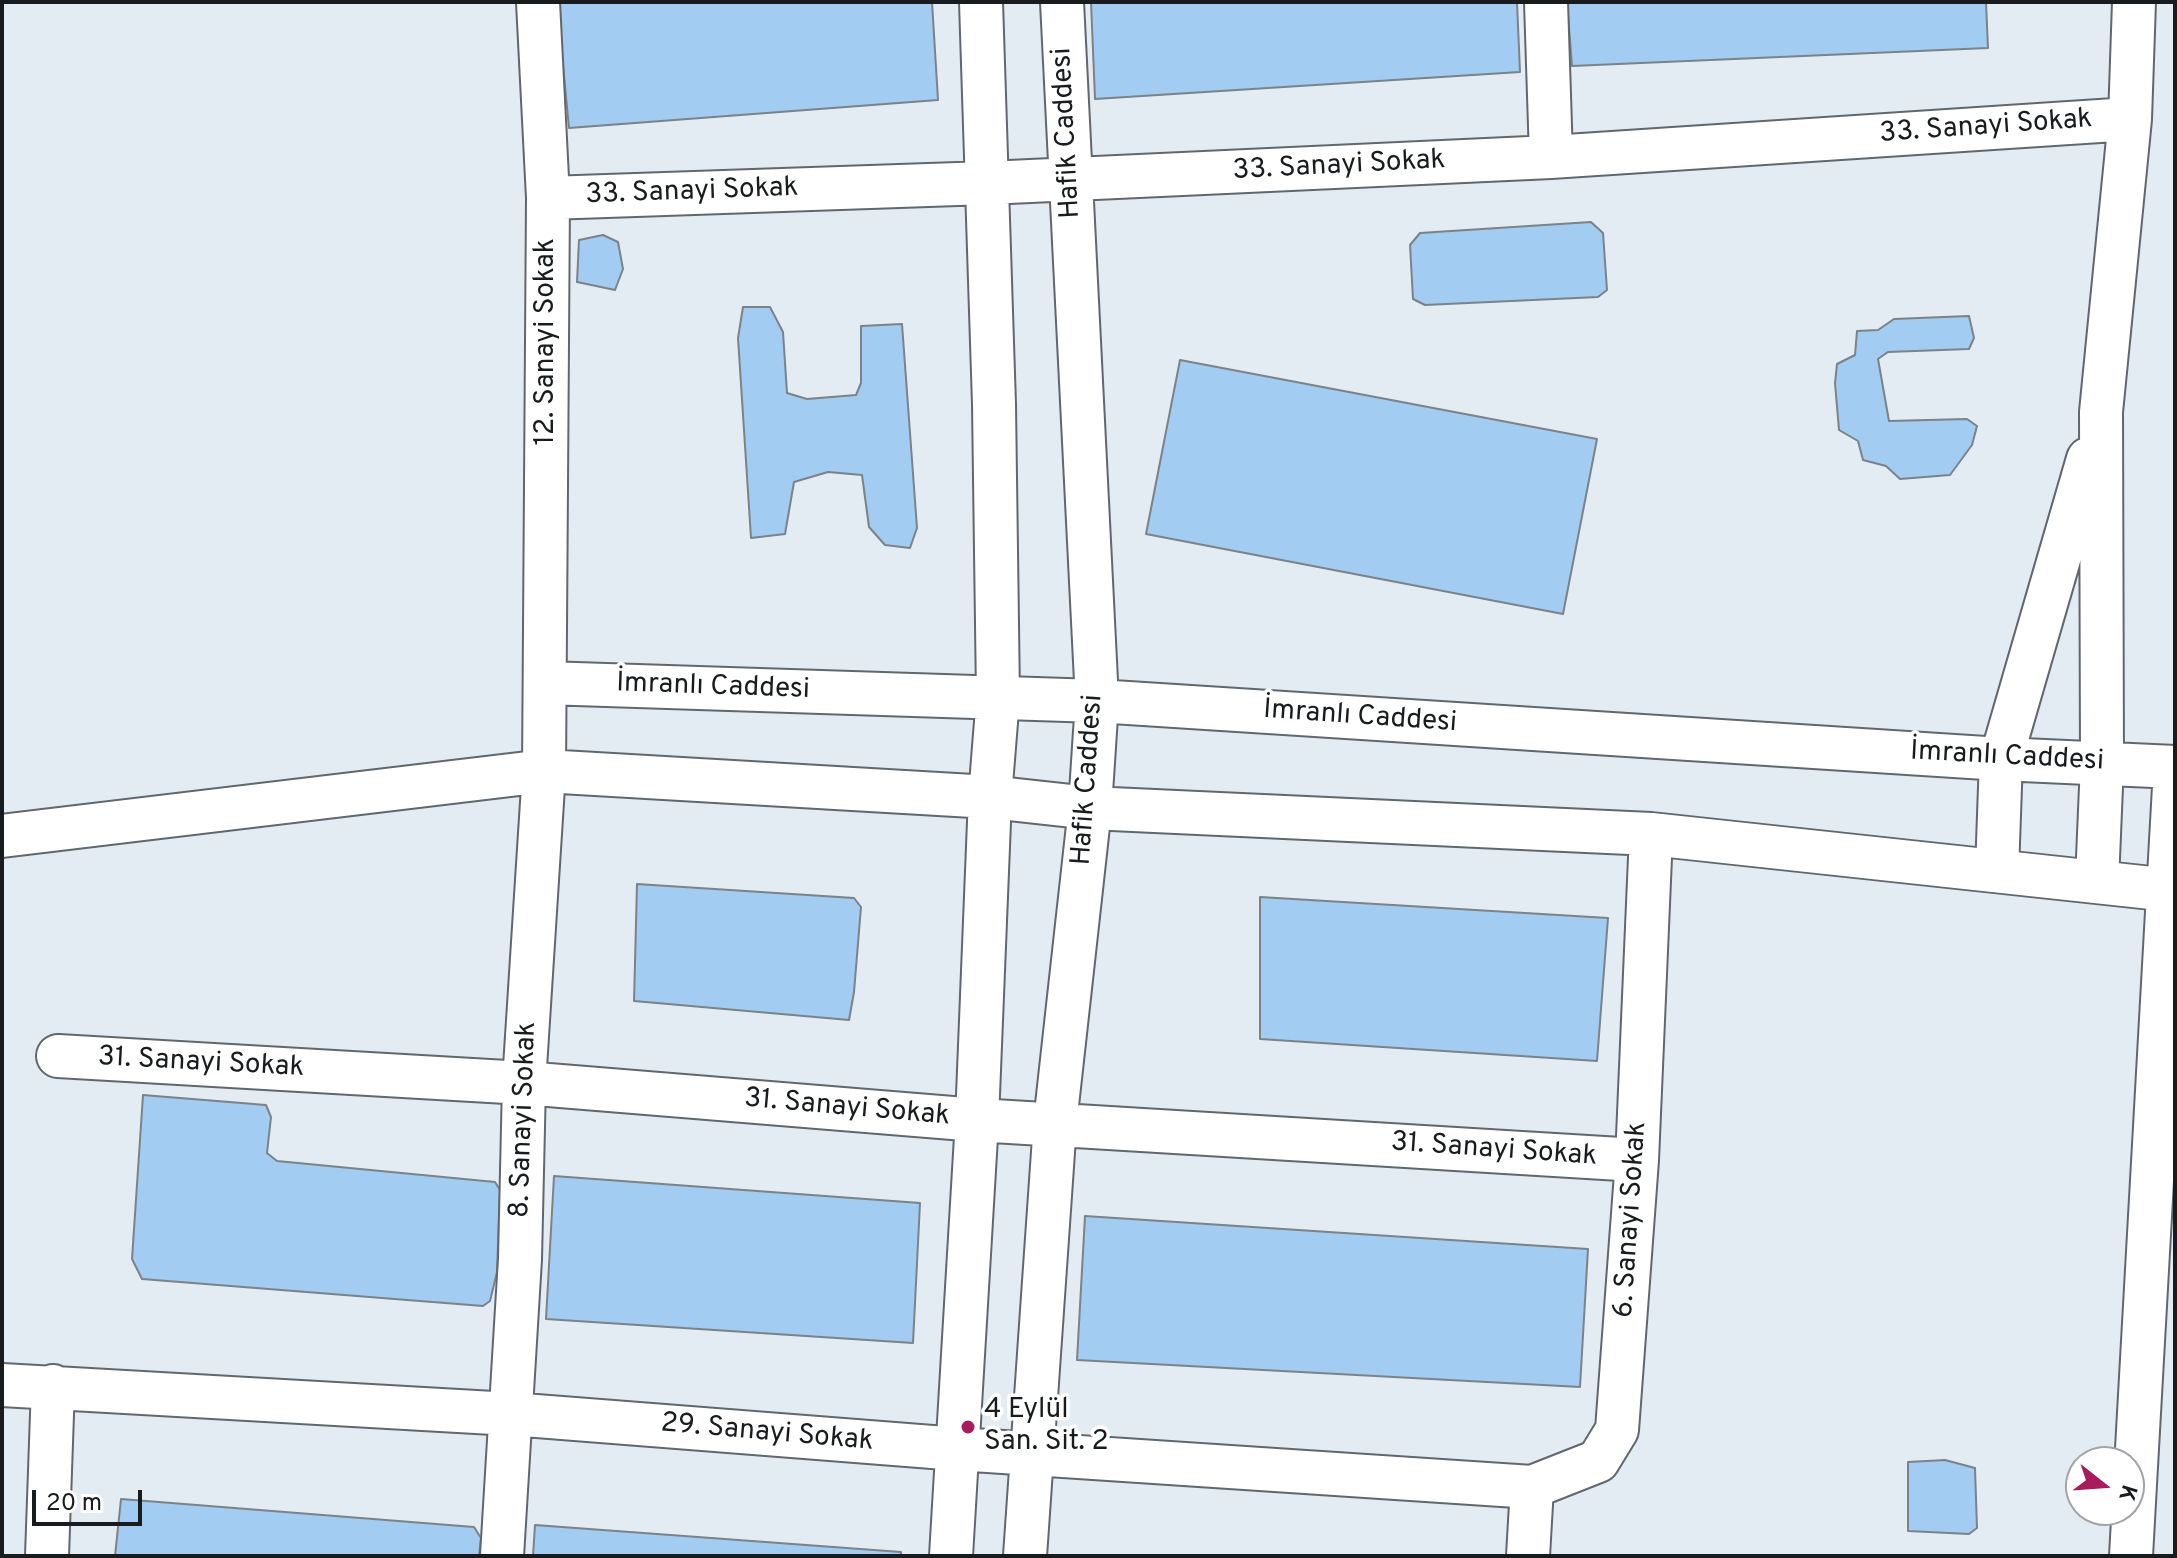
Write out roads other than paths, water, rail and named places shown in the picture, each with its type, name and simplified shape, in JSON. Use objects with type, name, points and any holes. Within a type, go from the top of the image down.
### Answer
[{"type":"street","name":"12. Sanayi Sokak","points":[[538,2],[548,198],[545,683]]},
{"type":"street","points":[[951,1556],[977,1120],[990,797],[998,697],[994,404],[981,2]]},
{"type":"street","name":"Hafik Caddesi","points":[[1025,1556],[1055,1123],[1090,808],[1097,701],[1062,2]]},
{"type":"street","points":[[1546,2],[1551,157]]},
{"type":"street","points":[[2097,882],[2102,763],[2101,412],[2130,119],[2134,2]]},
{"type":"street","name":"33. Sanayi Sokak","points":[[548,198],[987,183],[1551,157],[2130,119]]},
{"type":"street","points":[[1997,871],[2001,759],[2101,412]]},
{"type":"street","name":"İmranlı Caddesi","points":[[545,683],[1097,701],[2175,768]]},
{"type":"street","name":"8. Sanayi Sokak","points":[[502,1556],[520,1259],[524,1083],[544,771],[545,683]]},
{"type":"street","points":[[2131,1556],[2175,768]]},
{"type":"street","points":[[2,836],[544,771],[990,797],[1090,808],[1651,834],[2170,890]]},
{"type":"street","name":"6. Sanayi Sokak","points":[[1532,1487],[1598,1461],[1617,1430],[1637,1160],[1651,834]]},
{"type":"street","name":"31. Sanayi Sokak","points":[[58,1056],[524,1083],[977,1120],[1637,1160]]},
{"type":"street","name":"29. Sanayi Sokak","points":[[2,1385],[511,1414],[958,1449],[1532,1487]]},
{"type":"street","points":[[47,1556],[53,1386]]},
{"type":"street","points":[[1528,1556],[1532,1487]]},
{"type":"place","name":"4 Eylül San. Sit. 2","points":[[968,1427]]}]
